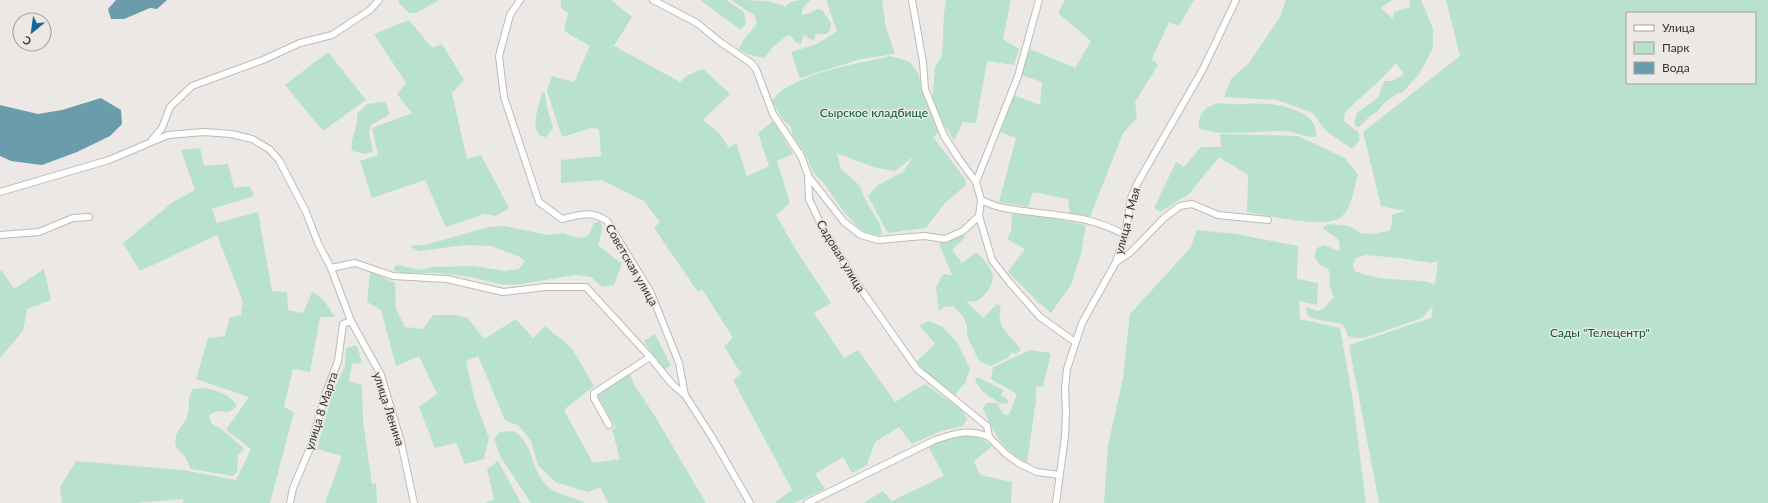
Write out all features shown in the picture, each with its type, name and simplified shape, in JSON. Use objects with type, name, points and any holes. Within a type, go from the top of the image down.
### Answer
[{"type":"street","points":[[152,141],[162,128],[170,107],[192,86],[263,60],[300,43],[332,35],[370,10],[379,0]]},
{"type":"street","name":"Советская улица","points":[[520,0],[510,15],[499,56],[504,97],[539,202],[562,219],[591,214],[599,215],[607,221],[651,293],[679,363],[685,396],[750,503]]},
{"type":"street","name":"Садовая улица","points":[[653,0],[697,23],[756,68],[773,114],[801,156],[808,175],[810,199],[823,230],[858,285],[917,369],[987,426],[989,437],[1006,454],[1020,464],[1037,472],[1060,475]]},
{"type":"street","points":[[912,0],[926,95],[944,136],[976,182],[981,200],[979,216],[992,260],[1040,317],[1075,342]]},
{"type":"street","points":[[976,182],[1018,76],[1039,0]]},
{"type":"street","name":"улица 1 Мая","points":[[1056,503],[1066,412],[1067,369],[1075,342],[1082,323],[1116,262],[1125,235],[1131,198],[1137,184],[1203,68],[1236,0]]},
{"type":"street","name":"улица Ленина","points":[[0,192],[109,160],[168,135],[204,132],[231,134],[252,139],[269,149],[279,160],[306,212],[318,243],[331,268],[350,321],[380,375],[401,442],[414,503]]},
{"type":"street","points":[[808,175],[844,222],[861,235],[878,240],[924,236],[945,239],[963,231],[979,216]]},
{"type":"street","points":[[981,200],[1003,208],[1087,220],[1109,226],[1125,235]]},
{"type":"street","points":[[1116,262],[1131,252],[1164,218],[1180,206],[1192,204],[1218,215],[1268,220]]},
{"type":"street","points":[[0,236],[39,232],[72,218],[89,217]]},
{"type":"street","points":[[331,268],[355,263],[393,276],[447,279],[503,292],[545,287],[586,286],[650,357],[672,384],[685,396]]},
{"type":"street","name":"улица 8 Марта","points":[[290,503],[293,488],[311,446],[325,395],[338,361],[343,324],[350,321]]},
{"type":"street","points":[[609,425],[594,398],[594,393],[650,357]]},
{"type":"street","points":[[807,503],[935,440],[957,433],[976,432],[989,437]]},
{"type":"green space","points":[[399,0],[439,0],[416,13],[409,13],[399,3]]},
{"type":"green space","points":[[561,0],[611,0],[632,17],[614,46],[680,82],[686,76],[703,69],[730,94],[703,120],[720,134],[729,148],[736,143],[747,176],[769,166],[758,133],[773,121],[793,154],[777,161],[790,203],[776,215],[796,250],[831,303],[814,313],[844,358],[858,350],[895,402],[925,384],[962,410],[967,419],[963,426],[941,431],[912,444],[899,427],[875,442],[867,465],[852,473],[843,457],[815,474],[825,489],[794,503],[775,502],[792,490],[733,380],[741,374],[724,346],[733,338],[702,289],[698,292],[654,228],[660,222],[644,201],[602,180],[561,183],[561,160],[601,156],[599,129],[591,128],[562,137],[547,91],[552,76],[574,82],[590,46],[564,31],[568,13],[561,8]]},
{"type":"green space","points":[[700,0],[726,0],[744,12],[746,23],[741,30]]},
{"type":"green space","points":[[731,0],[753,0],[775,3],[786,7],[792,2],[799,0],[810,0],[803,8],[801,15],[810,13],[817,9],[822,10],[831,23],[830,29],[827,34],[816,34],[814,40],[809,39],[805,35],[801,44],[795,42],[792,37],[788,35],[774,46],[764,58],[747,54],[739,49],[743,41],[757,23],[754,15]]},
{"type":"green space","points":[[826,0],[882,0],[886,28],[895,54],[861,59],[800,78],[791,52],[817,44],[837,31]]},
{"type":"green space","points":[[946,0],[1011,0],[1003,39],[1019,49],[1014,65],[987,61],[976,123],[963,122],[954,141],[932,104],[935,67],[942,56]]},
{"type":"green space","points":[[1065,0],[1194,0],[1179,26],[1169,22],[1152,59],[1158,65],[1135,102],[1137,118],[1123,133],[1090,217],[1070,213],[1068,199],[1033,192],[1028,207],[999,202],[1016,138],[1000,132],[1013,95],[1040,105],[1042,82],[1021,75],[1030,49],[1075,68],[1091,41],[1058,13]]},
{"type":"green space","points":[[1286,0],[1392,0],[1381,8],[1393,19],[1394,12],[1410,7],[1410,0],[1421,0],[1433,29],[1433,48],[1419,74],[1403,92],[1398,93],[1384,103],[1378,111],[1370,116],[1359,127],[1355,126],[1356,115],[1377,98],[1385,81],[1392,81],[1404,74],[1396,63],[1345,112],[1344,121],[1359,133],[1359,141],[1352,149],[1326,131],[1313,113],[1277,100],[1224,97],[1231,79],[1249,63],[1280,17]]},
{"type":"green space","name":"Сады \"Телецентр\"","points":[[1446,0],[1768,0],[1768,503],[1379,503],[1349,345],[1431,318],[1433,306],[1422,318],[1364,338],[1356,338],[1347,335],[1346,329],[1342,324],[1319,320],[1308,316],[1306,307],[1318,311],[1323,309],[1334,297],[1330,288],[1330,274],[1328,269],[1320,265],[1314,256],[1317,248],[1324,245],[1339,251],[1340,246],[1336,237],[1323,228],[1328,224],[1349,226],[1360,233],[1370,234],[1389,231],[1392,225],[1392,215],[1405,211],[1381,206],[1363,132],[1460,56]],"holes":[[[1366,255],[1432,263],[1438,261],[1435,284],[1422,281],[1379,278],[1355,271],[1353,264],[1356,258]]]},
{"type":"green space","points":[[409,20],[432,48],[442,44],[464,80],[452,93],[467,159],[481,155],[509,208],[496,216],[484,214],[446,227],[425,180],[372,198],[360,161],[378,155],[372,128],[412,113],[397,94],[406,83],[374,34]]},
{"type":"green space","points":[[328,52],[366,100],[323,131],[285,85]]},
{"type":"green space","name":"Сырское кладбище","points":[[891,56],[910,62],[919,75],[921,88],[938,133],[933,137],[965,179],[966,185],[945,203],[926,228],[888,233],[868,196],[878,185],[903,172],[913,157],[895,171],[876,168],[837,153],[841,169],[859,185],[867,203],[879,222],[882,234],[874,235],[865,232],[848,217],[823,182],[817,177],[811,169],[808,159],[796,141],[791,131],[791,127],[783,120],[772,101],[782,90],[807,77],[835,68]]},
{"type":"green space","points":[[545,92],[553,128],[546,137],[540,136],[537,131],[535,120],[541,93]]},
{"type":"green space","points":[[382,102],[386,103],[389,114],[371,125],[369,132],[373,151],[366,154],[352,151],[352,141],[357,114],[367,104]]},
{"type":"green space","points":[[1214,104],[1283,106],[1307,116],[1315,129],[1316,137],[1287,131],[1229,133],[1207,131],[1199,128],[1199,119],[1203,111]]},
{"type":"green space","points":[[1220,134],[1298,136],[1345,158],[1358,175],[1352,198],[1345,213],[1334,221],[1310,222],[1247,212],[1248,175],[1219,157],[1189,194],[1160,212],[1154,208],[1176,162],[1184,167],[1201,147],[1221,147]]},
{"type":"green space","points":[[200,148],[204,166],[228,164],[234,188],[250,186],[254,196],[212,209],[217,223],[258,212],[272,291],[287,292],[288,310],[303,313],[312,292],[323,299],[335,317],[320,317],[310,372],[293,369],[284,407],[294,412],[270,503],[183,503],[183,499],[134,503],[62,503],[60,487],[76,461],[183,470],[236,480],[251,449],[226,430],[249,397],[196,379],[208,338],[225,336],[230,317],[241,315],[243,302],[217,235],[140,271],[123,243],[173,202],[195,190],[181,150]]},
{"type":"green space","points":[[1012,214],[1042,216],[1086,225],[1081,254],[1071,285],[1051,313],[1008,272],[1025,249],[1007,239],[1011,231]]},
{"type":"green space","points":[[599,221],[602,225],[602,231],[598,245],[622,264],[614,285],[602,287],[591,277],[575,275],[515,285],[499,284],[471,277],[438,273],[403,273],[394,271],[394,267],[398,265],[420,270],[432,267],[474,266],[504,271],[519,269],[525,261],[520,257],[491,246],[465,245],[419,251],[409,246],[424,245],[489,227],[504,226],[548,235],[564,233],[570,236],[582,238],[588,236],[594,223]]},
{"type":"green space","points":[[1197,230],[1236,234],[1298,246],[1297,279],[1318,283],[1317,305],[1299,301],[1300,319],[1340,328],[1353,401],[1366,503],[1104,503],[1108,445],[1123,378],[1130,314],[1191,247]]},
{"type":"green space","points":[[963,235],[965,237],[952,250],[962,263],[976,252],[986,263],[993,276],[990,287],[982,297],[976,301],[966,301],[983,318],[997,304],[1001,306],[1000,320],[1002,326],[1021,350],[1016,354],[1011,353],[1008,358],[990,366],[979,361],[967,336],[967,325],[962,315],[953,306],[944,307],[939,311],[936,288],[944,274],[952,275],[939,244]]},
{"type":"green space","points":[[44,269],[51,300],[27,309],[23,331],[0,358],[0,271],[2,271],[14,289]]},
{"type":"green space","points":[[370,272],[395,283],[396,309],[405,327],[423,329],[433,315],[456,315],[468,318],[484,339],[516,319],[533,338],[545,326],[571,347],[594,386],[566,408],[565,412],[593,463],[620,459],[612,429],[616,428],[597,395],[600,390],[629,373],[636,388],[653,413],[706,503],[608,503],[600,487],[588,492],[555,482],[538,465],[531,441],[519,426],[505,420],[478,356],[466,361],[474,397],[489,438],[484,459],[465,464],[456,443],[435,448],[419,407],[437,394],[419,356],[396,366],[381,310],[367,302]]},
{"type":"green space","points":[[929,321],[943,327],[958,344],[970,369],[965,383],[955,395],[926,372],[917,361],[935,344],[919,325]]},
{"type":"green space","points":[[655,334],[671,366],[663,370],[644,341]]},
{"type":"green space","points":[[357,345],[362,363],[352,364],[349,381],[362,385],[363,421],[372,484],[376,483],[377,503],[325,503],[342,456],[317,449],[331,397],[345,366],[346,348]]},
{"type":"green space","points":[[1030,350],[1051,353],[1043,387],[1036,386],[1036,400],[1027,463],[1018,458],[1000,440],[983,409],[987,403],[997,403],[1003,414],[1009,415],[1017,394],[991,379],[993,367]]},
{"type":"green space","points":[[977,377],[1004,390],[1001,395],[1007,399],[1009,403],[1001,404],[983,392],[975,381]]},
{"type":"green space","points":[[202,388],[222,393],[235,402],[237,406],[229,412],[217,411],[209,415],[211,423],[224,431],[244,449],[238,455],[237,472],[233,476],[191,469],[184,455],[179,451],[175,444],[176,435],[187,417],[189,398],[193,389]]},
{"type":"green space","points":[[513,431],[520,435],[525,441],[542,481],[548,487],[585,503],[531,503],[500,456],[494,439],[500,432]]},
{"type":"green space","points":[[961,435],[976,435],[992,446],[974,461],[980,475],[1012,482],[1011,503],[863,503],[883,491],[892,501],[944,476],[928,446]]},
{"type":"green space","points":[[498,461],[521,503],[485,503],[494,499],[487,469]]},
{"type":"water","points":[[116,0],[167,0],[157,9],[150,8],[124,19],[111,19],[108,9]]},
{"type":"water","points":[[101,98],[121,110],[122,124],[110,136],[77,152],[42,165],[11,161],[0,156],[0,105],[38,114],[62,110]]}]
